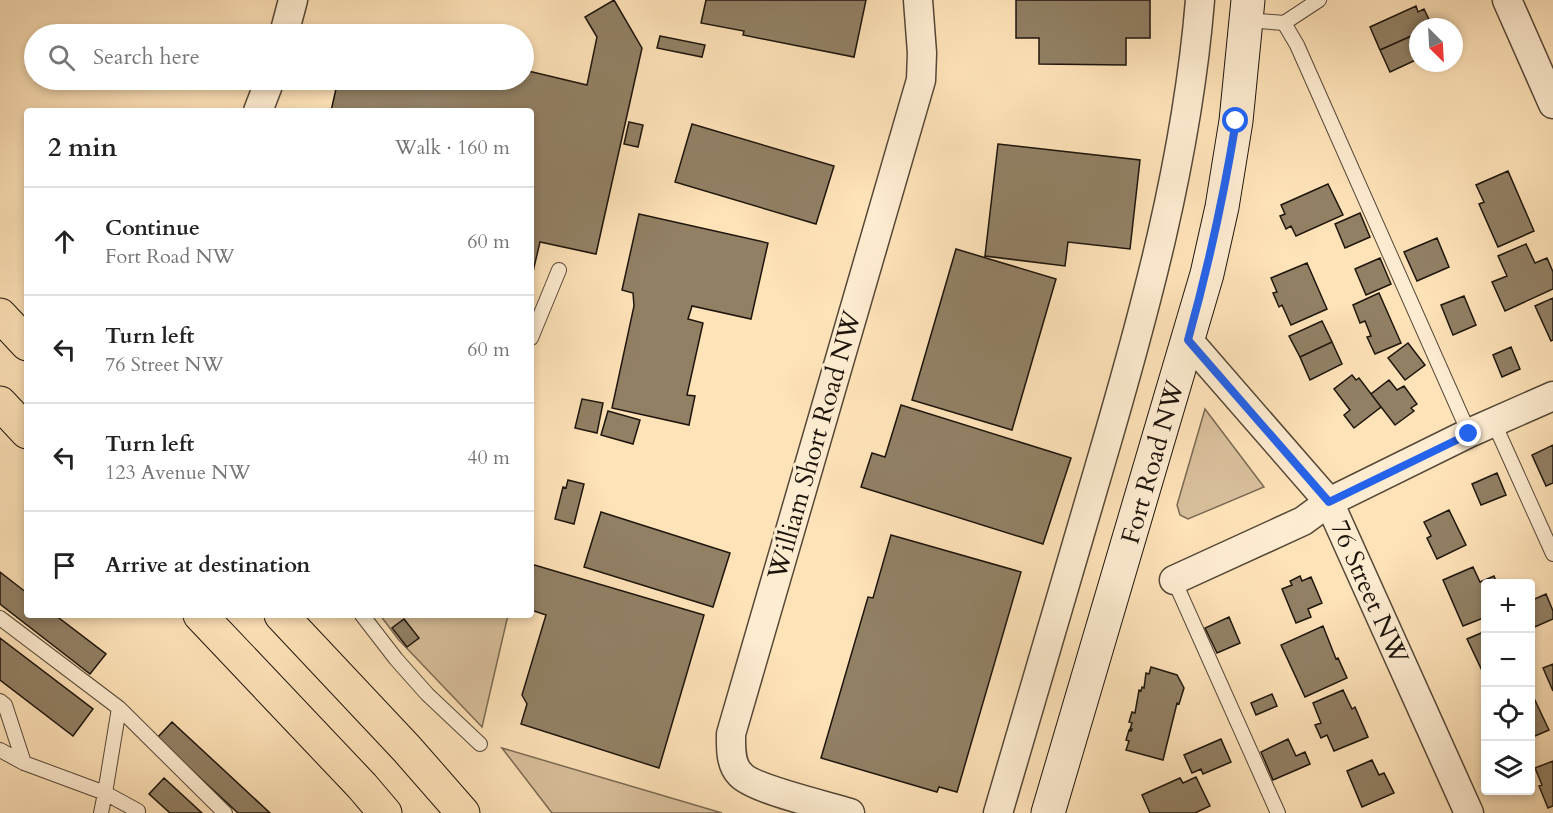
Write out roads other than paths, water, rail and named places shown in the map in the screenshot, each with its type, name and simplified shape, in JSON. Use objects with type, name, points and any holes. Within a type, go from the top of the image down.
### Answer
[{"type":"main road","points":[[0,403],[24,429]]},
{"type":"main road","points":[[203,618],[385,813]]},
{"type":"main road","points":[[284,618],[407,749],[462,813]]},
{"type":"street","points":[[287,24],[293,0]]},
{"type":"street","name":"William Short Road NW","points":[[850,813],[753,784],[739,774],[733,760],[730,734],[921,80],[922,53],[918,0]]},
{"type":"street","points":[[998,813],[1140,325],[1172,194],[1196,46],[1200,0]]},
{"type":"street","points":[[1507,0],[1553,104]]},
{"type":"street","name":"Fort Road NW","points":[[1048,813],[1207,274],[1236,121],[1247,10]]},
{"type":"street","points":[[259,108],[266,90]]},
{"type":"street","name":"76 Street NW","points":[[1188,340],[1329,502],[1469,813]]},
{"type":"street","points":[[1174,580],[1303,521],[1329,502],[1553,396]]},
{"type":"lane","points":[[1284,23],[1319,0]]},
{"type":"lane","points":[[1247,10],[1284,23],[1297,45],[1482,428],[1553,554]]},
{"type":"lane","points":[[534,331],[559,270]]},
{"type":"lane","points":[[1174,580],[1278,813]]},
{"type":"lane","points":[[0,618],[118,708],[225,813]]},
{"type":"lane","points":[[364,618],[427,694],[480,744]]},
{"type":"lane","points":[[0,702],[5,705],[24,763]]},
{"type":"lane","points":[[101,813],[118,708]]},
{"type":"lane","points":[[0,750],[24,763],[105,794],[138,812]]}]
